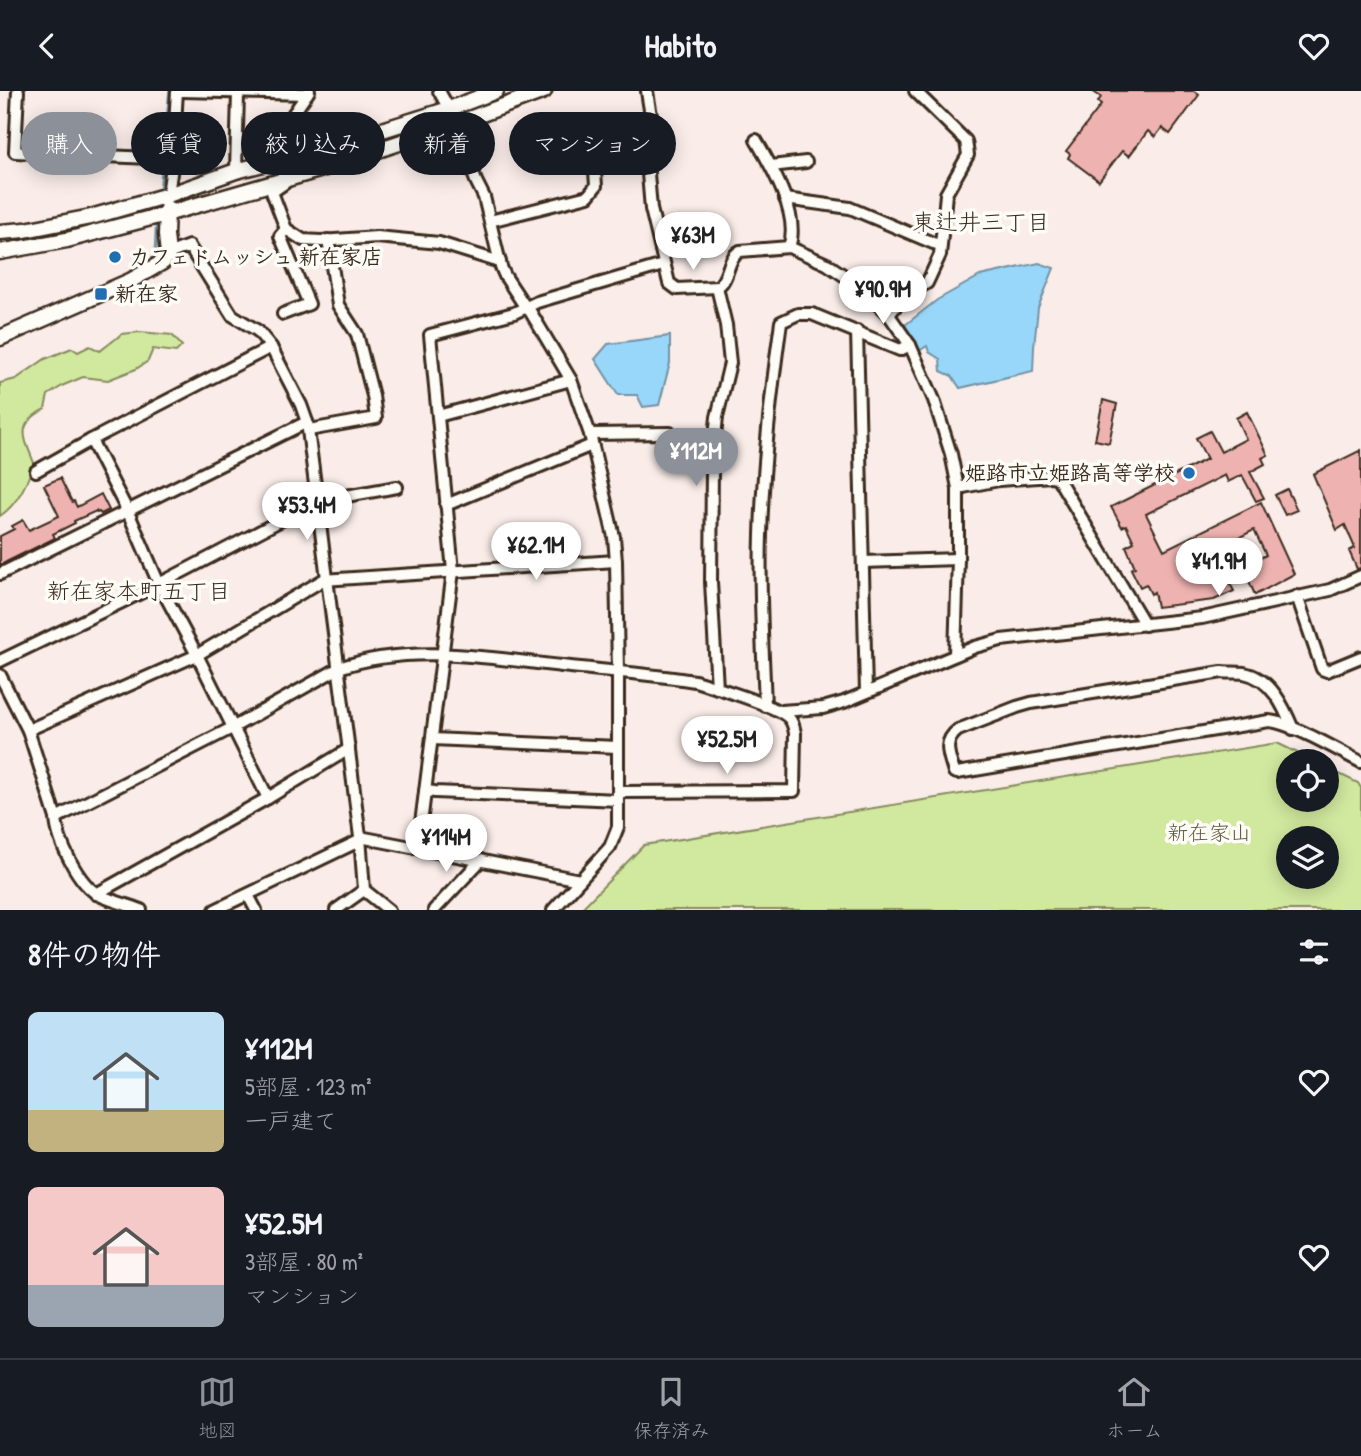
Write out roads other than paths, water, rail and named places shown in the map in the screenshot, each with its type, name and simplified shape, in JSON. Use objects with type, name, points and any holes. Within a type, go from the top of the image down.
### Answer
[{"type":"street","points":[[18,91],[15,152],[131,157]]},
{"type":"street","points":[[177,112],[179,91],[306,93]]},
{"type":"street","points":[[439,91],[450,112]]},
{"type":"street","points":[[385,129],[496,91]]},
{"type":"street","points":[[487,112],[544,91]]},
{"type":"street","points":[[647,91],[651,112]]},
{"type":"street","points":[[889,315],[902,298],[927,283],[940,255],[946,194],[968,155],[966,141],[915,91]]},
{"type":"street","points":[[236,171],[238,93]]},
{"type":"street","points":[[294,112],[306,93]]},
{"type":"street","points":[[756,139],[789,206],[792,239],[789,247]]},
{"type":"street","points":[[0,251],[67,240],[166,214],[399,143]]},
{"type":"street","points":[[771,166],[806,162]]},
{"type":"street","points":[[0,232],[91,217],[168,195],[241,170]]},
{"type":"street","points":[[169,254],[166,214],[171,175]]},
{"type":"street","points":[[474,175],[493,221],[505,276],[532,305]]},
{"type":"street","points":[[493,221],[588,196],[596,186],[595,175]]},
{"type":"street","points":[[646,175],[660,266],[669,283],[677,289],[717,287],[722,284],[734,254],[740,251],[789,247],[827,264],[855,283],[897,324],[910,345],[934,400],[951,454],[958,488],[955,655]]},
{"type":"street","points":[[293,177],[272,192],[286,229],[303,240],[377,237],[439,243],[500,262]]},
{"type":"street","points":[[785,199],[850,208],[941,245]]},
{"type":"street","points":[[283,314],[309,304],[280,236],[286,229]]},
{"type":"street","points":[[0,574],[308,426],[376,418],[357,334],[338,305],[328,240]]},
{"type":"street","points":[[0,338],[130,281],[163,262],[169,254],[189,246],[232,315],[258,331],[271,347],[301,405],[308,426],[360,839],[364,890],[389,910]]},
{"type":"street","points":[[418,847],[453,572],[430,335],[660,266]]},
{"type":"street","points":[[716,688],[711,582],[712,468],[718,417],[730,363],[726,325],[717,287]]},
{"type":"street","points":[[532,305],[530,311],[571,380],[591,439],[614,537],[616,561],[618,827],[610,847],[553,910]]},
{"type":"street","points":[[765,706],[760,590],[761,534],[764,463],[781,322],[799,314],[812,314],[900,350],[910,345]]},
{"type":"street","points":[[857,331],[866,692]]},
{"type":"street","points":[[36,471],[271,347]]},
{"type":"street","points":[[438,416],[571,380]]},
{"type":"street","points":[[446,505],[591,439],[670,433]]},
{"type":"street","points":[[91,440],[128,512],[159,584],[268,798]]},
{"type":"street","points":[[958,488],[999,480],[1057,477],[1145,625]]},
{"type":"street","points":[[0,661],[159,584],[318,501],[397,487]]},
{"type":"street","points":[[863,562],[958,559]]},
{"type":"street","points":[[28,730],[197,655],[323,580],[616,561]]},
{"type":"street","points":[[778,711],[801,711],[845,702],[975,647],[1002,641],[1202,618],[1330,590],[1361,576]]},
{"type":"street","points":[[1297,596],[1322,669],[1327,671],[1361,657]]},
{"type":"street","points":[[56,818],[232,728],[339,668],[384,657],[442,655],[695,681],[778,711],[789,717],[795,733],[794,791],[618,796],[425,791]]},
{"type":"street","points":[[1293,729],[1286,712],[1263,681],[1245,673],[1222,672],[1031,703],[958,730],[951,735],[948,750],[954,772],[957,773],[1269,721],[1293,729],[1361,762]]},
{"type":"street","points":[[0,675],[28,730],[56,818],[56,829],[69,859],[96,894],[141,910]]},
{"type":"street","points":[[432,740],[618,747]]},
{"type":"street","points":[[96,894],[268,798],[349,749]]},
{"type":"street","points":[[215,910],[360,839],[418,847],[580,880]]},
{"type":"street","points":[[434,910],[481,860]]},
{"type":"street","points":[[336,910],[364,890]]},
{"type":"street","points":[[248,895],[256,910]]},
{"type":"water","points":[[1039,263],[1054,268],[1038,308],[1033,371],[960,388],[952,376],[941,371],[940,359],[929,352],[927,346],[919,351],[905,325],[937,300],[980,276]]},
{"type":"water","points":[[670,336],[670,363],[659,405],[643,407],[637,395],[618,395],[595,359],[608,344]]},
{"type":"waterway","points":[[160,194],[170,91]]},
{"type":"waterway","points":[[155,259],[157,219]]},
{"type":"place","name":"カフェドムッシュ 新在家店","points":[[115,257]]},
{"type":"place","name":"新在家","points":[[101,294]]},
{"type":"place","name":"姫路市立姫路高等学校","points":[[1189,473]]},
{"type":"district","name":"東辻井三丁目","points":[[981,222]]},
{"type":"district","name":"新在家本町五丁目","points":[[139,591]]},
{"type":"park label","name":"新在家山","points":[[1209,833]]}]
